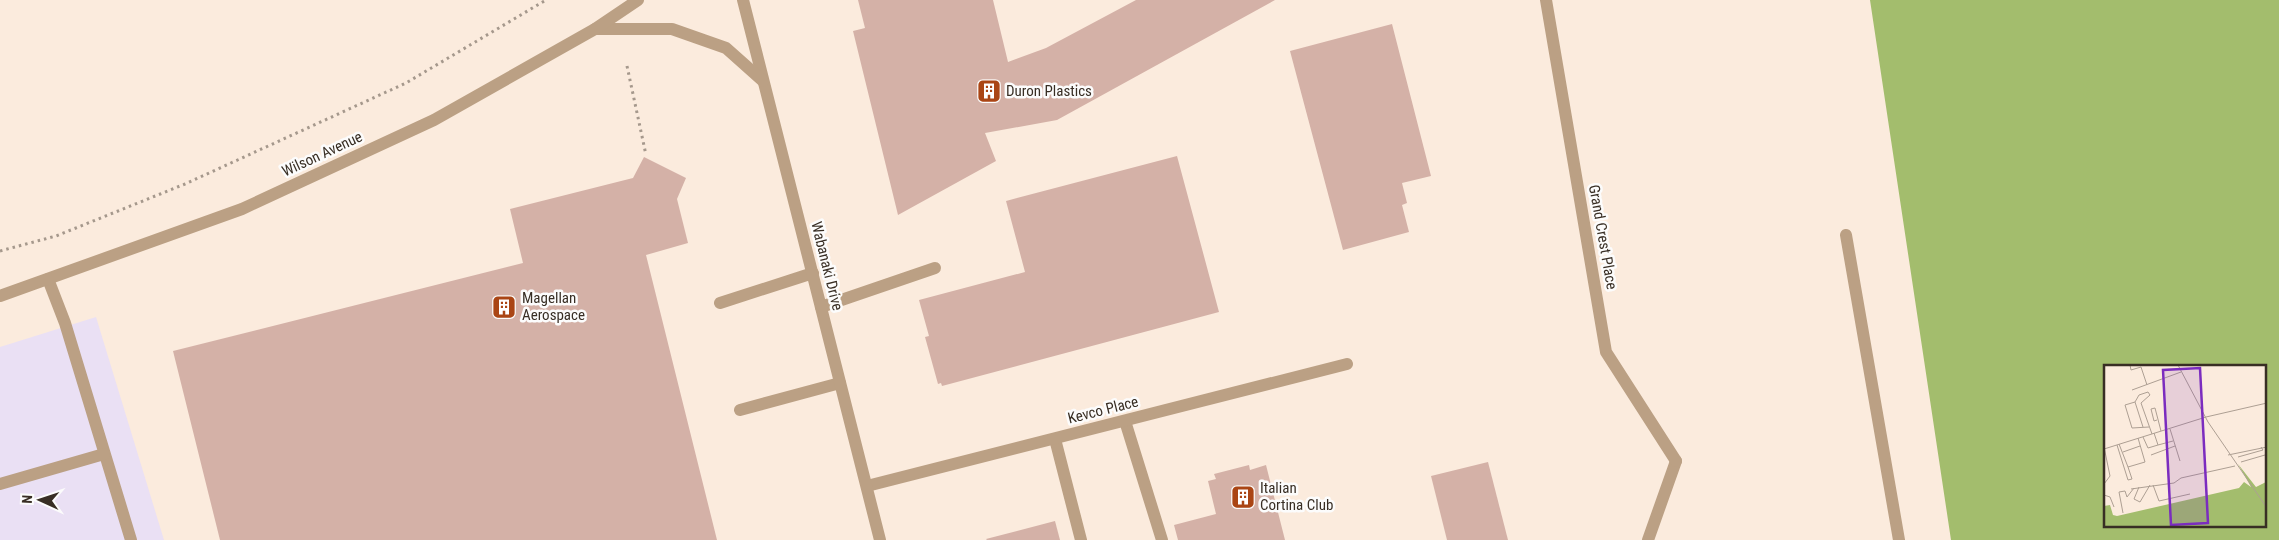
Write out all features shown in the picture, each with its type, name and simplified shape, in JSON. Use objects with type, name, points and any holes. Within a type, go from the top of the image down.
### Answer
[{"type":"street","name":"Wilson Avenue","points":[[0,296],[250,205],[434,120],[595,29],[638,0]]},
{"type":"street","name":"Wabanaki Drive","points":[[743,0],[880,540]]},
{"type":"street","name":"Grand Crest Place","points":[[1546,0],[1606,352],[1676,461],[1648,540]]},
{"type":"street","points":[[595,29],[672,29],[726,48],[763,81]]},
{"type":"street","points":[[1846,235],[1899,540]]},
{"type":"street","points":[[821,307],[935,268]]},
{"type":"street","points":[[720,304],[813,273]]},
{"type":"street","points":[[48,280],[65,323],[130,540]]},
{"type":"street","name":"Kevco Place","points":[[867,486],[1347,364]]},
{"type":"street","points":[[740,410],[840,383]]},
{"type":"street","points":[[1125,421],[1162,540]]},
{"type":"street","points":[[1055,439],[1081,540]]},
{"type":"street","points":[[0,484],[104,454]]},
{"type":"path","points":[[0,251],[56,236],[185,184],[406,83],[546,0]]},
{"type":"path","points":[[627,66],[646,155]]},
{"type":"shaded area","points":[[96,317],[164,540],[0,540],[0,347]]},
{"type":"green space","points":[[1870,0],[2279,0],[2279,540],[1951,540]]},
{"type":"building","name":"Duron Plastics","points":[[858,0],[993,0],[1008,62],[1046,48],[1136,0],[1275,0],[1057,120],[985,133],[996,161],[898,215],[853,31],[865,28]]},
{"type":"building","points":[[1392,24],[1431,176],[1402,183],[1407,203],[1402,205],[1409,232],[1343,250],[1290,51]]},
{"type":"building","points":[[1177,156],[1219,312],[942,386],[941,383],[938,384],[925,337],[929,336],[919,300],[1025,272],[1006,201]]},
{"type":"building","name":"Magellan Aerospace","points":[[644,157],[686,178],[677,199],[688,243],[646,255],[717,540],[220,540],[173,351],[523,263],[510,209],[633,178]]},
{"type":"building","points":[[1488,462],[1508,540],[1447,540],[1431,476]]},
{"type":"building","name":"Italian Cortina Club","points":[[1249,465],[1250,470],[1266,465],[1285,540],[1178,540],[1174,525],[1216,514],[1208,481],[1216,479],[1214,474]]},
{"type":"building","points":[[1055,521],[1060,540],[986,539]]},
{"type":"place","name":"Duron Plastics","points":[[989,91]]},
{"type":"place","name":"Magellan Aerospace","points":[[504,307]]},
{"type":"place","name":"Italian Cortina Club","points":[[1243,497]]}]
